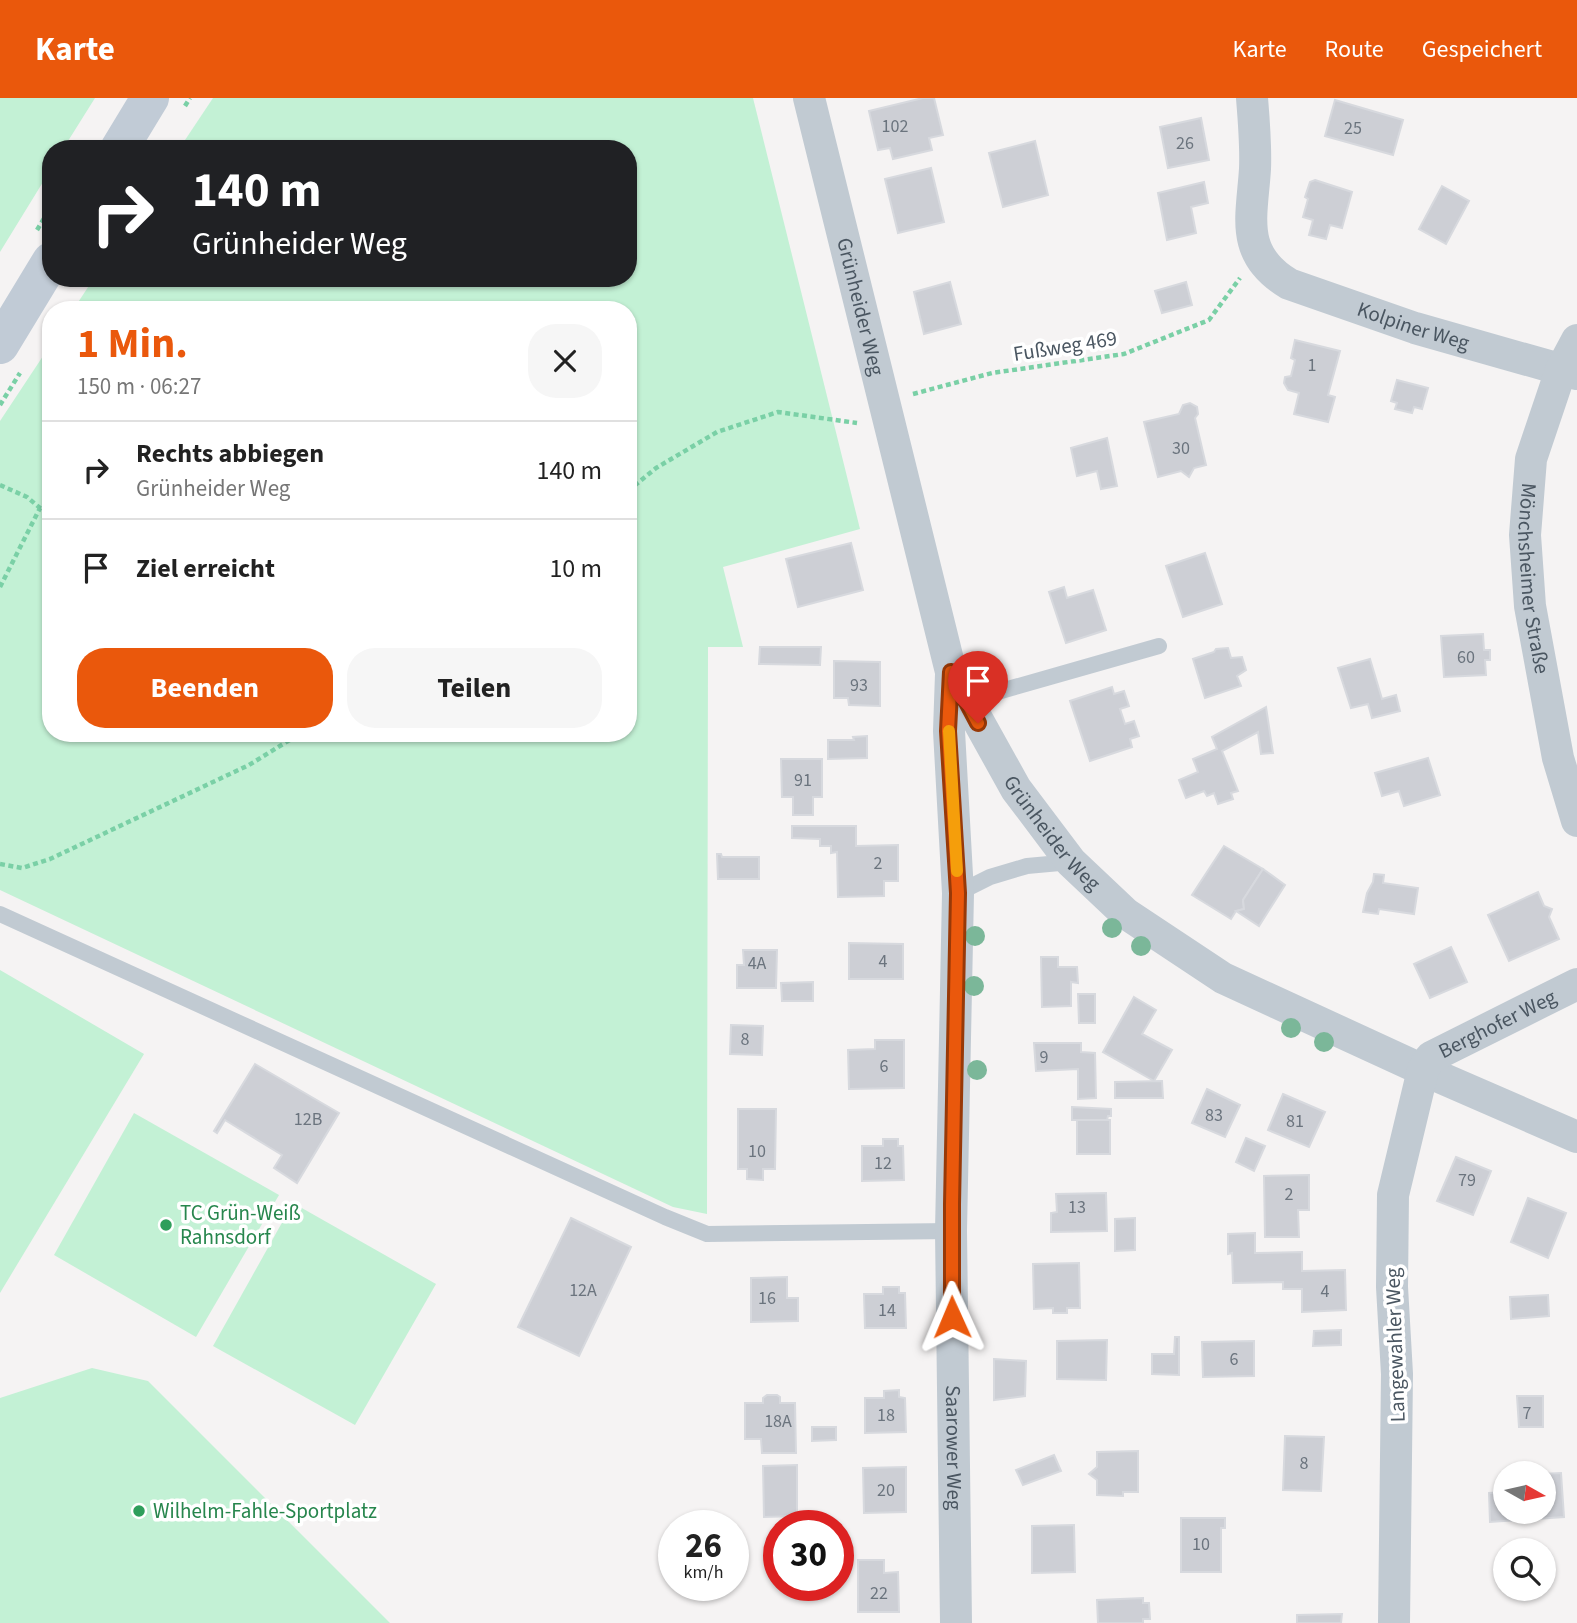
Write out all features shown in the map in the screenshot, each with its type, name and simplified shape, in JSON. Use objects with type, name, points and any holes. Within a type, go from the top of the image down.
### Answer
[{"type":"main road","points":[[124,140],[150,98]]},
{"type":"main road","points":[[0,345],[42,276]]},
{"type":"street","name":"Grünheider Weg","points":[[809,98],[951,672],[1016,789],[1071,862],[1125,913],[1223,978],[1577,1137]]},
{"type":"street","points":[[1252,98],[1255,171],[1251,200],[1251,235],[1261,259]]},
{"type":"street","name":"Kolpiner Weg","points":[[1261,259],[1274,275],[1289,284],[1415,328],[1569,372]]},
{"type":"street","name":"Mönchsheimer Straße","points":[[1577,341],[1569,372],[1531,458],[1525,536],[1532,618],[1558,758],[1577,821]]},
{"type":"street","name":"Saarower Weg","points":[[951,672],[948,731],[958,893],[951,1231],[956,1623]]},
{"type":"street","name":"Berghofer Weg","points":[[1423,1070],[1432,1057],[1577,984]]},
{"type":"street","name":"Langewahler Weg","points":[[1394,1623],[1397,1374],[1392,1287],[1393,1195],[1423,1070]]},
{"type":"lane","points":[[966,701],[1159,646]]},
{"type":"lane","points":[[958,893],[990,877],[1027,866],[1071,862]]},
{"type":"lane","points":[[0,914],[675,1222],[707,1234],[951,1231]]},
{"type":"path","name":"Fußweg 469","points":[[884,401],[992,373],[1124,354],[1209,320],[1242,275],[1261,259]]},
{"type":"path","points":[[637,484],[656,468],[718,432],[778,412],[844,419],[892,432]]},
{"type":"path","points":[[0,485],[27,496],[40,508],[0,587]]},
{"type":"path","points":[[0,864],[22,868],[50,859],[249,765],[286,742]]},
{"type":"green space","points":[[0,98],[95,98],[69,140],[42,140],[42,184],[0,252]]},
{"type":"green space","points":[[213,98],[753,98],[860,529],[723,567],[743,647],[708,647],[707,1214],[673,1207],[0,890],[0,421],[42,358],[42,742],[637,742],[637,301],[79,301],[88,287],[637,287],[637,140],[185,140]]},
{"type":"green space","points":[[0,970],[144,1054],[0,1293]]},
{"type":"green space","name":"TC Grün-Weiß Rahnsdorf","points":[[134,1113],[279,1195],[196,1337],[54,1255]]},
{"type":"green space","name":"TC Grün-Weiß Rahnsdorf","points":[[293,1203],[436,1284],[355,1425],[213,1346]]},
{"type":"green space","name":"Wilhelm-Fahle-Sportplatz","points":[[92,1368],[148,1381],[390,1623],[0,1623],[0,1398]]},
{"type":"building","points":[[923,98],[934,98],[943,135],[929,138],[932,150],[893,159],[890,148],[878,150],[869,111]]},
{"type":"building","points":[[1335,100],[1403,120],[1393,155],[1325,136]]},
{"type":"building","points":[[1201,118],[1209,160],[1168,168],[1160,127]]},
{"type":"building","points":[[1035,141],[1048,195],[1003,207],[989,153]]},
{"type":"building","points":[[931,168],[944,222],[898,233],[885,179]]},
{"type":"building","points":[[1315,180],[1352,192],[1342,228],[1330,225],[1326,239],[1309,235],[1313,220],[1303,217],[1308,199],[1305,197],[1310,182]]},
{"type":"building","points":[[1204,182],[1208,203],[1191,207],[1196,233],[1167,240],[1158,193]]},
{"type":"building","points":[[1442,186],[1469,201],[1446,244],[1419,229]]},
{"type":"building","points":[[950,282],[961,324],[924,334],[914,292]]},
{"type":"building","points":[[1186,282],[1192,305],[1162,313],[1155,291]]},
{"type":"building","points":[[1295,340],[1340,351],[1328,395],[1335,397],[1328,422],[1294,414],[1299,393],[1288,390],[1284,383],[1285,377],[1291,376],[1295,360],[1291,358]]},
{"type":"building","points":[[1397,380],[1428,388],[1422,409],[1414,407],[1412,413],[1395,409],[1397,403],[1391,401]]},
{"type":"building","points":[[1190,403],[1197,407],[1198,414],[1195,418],[1206,465],[1194,468],[1189,477],[1181,471],[1158,477],[1144,422],[1179,414],[1183,405]]},
{"type":"building","points":[[1107,438],[1117,486],[1101,489],[1097,471],[1077,476],[1071,448]]},
{"type":"building","points":[[851,543],[863,590],[798,607],[786,559]]},
{"type":"building","points":[[1205,553],[1222,604],[1183,617],[1166,566]]},
{"type":"building","points":[[1064,587],[1067,598],[1093,590],[1106,630],[1066,643],[1049,592]]},
{"type":"building","points":[[1483,634],[1484,650],[1490,650],[1490,660],[1485,660],[1486,675],[1444,677],[1441,636]]},
{"type":"building","points":[[760,647],[821,647],[820,665],[759,664]]},
{"type":"building","points":[[1228,648],[1231,658],[1242,657],[1246,670],[1237,676],[1241,686],[1205,698],[1193,659],[1216,649]]},
{"type":"building","points":[[1370,659],[1382,699],[1396,695],[1400,711],[1372,718],[1368,704],[1351,708],[1338,668]]},
{"type":"building","points":[[834,661],[880,662],[880,706],[849,705],[848,698],[834,698]]},
{"type":"building","points":[[1112,687],[1114,694],[1124,691],[1129,706],[1120,709],[1125,724],[1134,721],[1139,736],[1130,739],[1132,747],[1090,761],[1070,701]]},
{"type":"building","points":[[1266,707],[1273,753],[1261,754],[1258,732],[1222,751],[1238,791],[1231,793],[1233,799],[1218,804],[1214,793],[1207,796],[1204,791],[1186,798],[1179,780],[1198,772],[1193,759],[1217,749],[1212,737]]},
{"type":"building","points":[[867,736],[867,758],[828,759],[828,740],[854,740],[853,737]]},
{"type":"building","points":[[1428,758],[1440,795],[1404,806],[1399,791],[1382,796],[1375,773]]},
{"type":"building","points":[[781,759],[822,759],[822,797],[813,797],[813,815],[793,815],[793,797],[782,797]]},
{"type":"building","points":[[792,826],[856,826],[856,846],[898,845],[898,881],[884,881],[884,896],[838,897],[837,852],[831,853],[831,846],[820,846],[820,839],[792,838]]},
{"type":"building","points":[[1224,846],[1263,869],[1243,900],[1244,909],[1236,911],[1231,919],[1192,895]]},
{"type":"building","points":[[717,854],[722,857],[759,857],[759,879],[718,879]]},
{"type":"building","points":[[1263,869],[1285,885],[1259,926],[1236,911],[1244,909],[1243,900]]},
{"type":"building","points":[[1374,874],[1384,875],[1383,883],[1418,888],[1414,914],[1379,909],[1378,914],[1363,912]]},
{"type":"building","points":[[1538,892],[1544,906],[1552,909],[1549,917],[1559,939],[1509,961],[1488,915]]},
{"type":"building","points":[[849,943],[903,944],[903,979],[849,979]]},
{"type":"building","points":[[1451,947],[1467,982],[1430,998],[1414,964]]},
{"type":"building","points":[[743,950],[777,950],[776,988],[737,988],[737,965],[744,965]]},
{"type":"building","points":[[1041,957],[1058,957],[1058,967],[1077,967],[1078,983],[1071,982],[1071,1006],[1042,1007]]},
{"type":"building","points":[[813,982],[813,1001],[782,1001],[781,983]]},
{"type":"building","points":[[1078,994],[1095,994],[1095,1023],[1079,1023]]},
{"type":"building","points":[[1134,997],[1156,1010],[1142,1034],[1172,1050],[1154,1081],[1103,1052]]},
{"type":"building","points":[[731,1025],[763,1026],[762,1055],[730,1054]]},
{"type":"building","points":[[875,1040],[904,1040],[904,1088],[849,1089],[848,1050],[875,1049]]},
{"type":"building","points":[[1034,1043],[1081,1043],[1081,1052],[1095,1053],[1096,1098],[1078,1099],[1078,1069],[1036,1071]]},
{"type":"building","points":[[255,1064],[339,1113],[297,1183],[274,1168],[282,1155],[225,1120],[217,1133],[214,1131]]},
{"type":"building","points":[[1162,1081],[1163,1098],[1115,1098],[1115,1082]]},
{"type":"building","points":[[1207,1089],[1240,1105],[1225,1137],[1192,1123]]},
{"type":"building","points":[[1283,1094],[1325,1112],[1309,1147],[1268,1130]]},
{"type":"building","points":[[1072,1107],[1111,1109],[1111,1116],[1108,1116],[1107,1120],[1072,1120]]},
{"type":"building","points":[[738,1109],[776,1109],[775,1169],[763,1169],[763,1180],[747,1179],[747,1169],[738,1169]]},
{"type":"building","points":[[1077,1120],[1110,1120],[1110,1154],[1077,1154]]},
{"type":"building","points":[[1246,1138],[1265,1146],[1254,1171],[1236,1162]]},
{"type":"building","points":[[883,1139],[898,1139],[898,1146],[903,1146],[904,1180],[862,1181],[862,1146],[883,1146]]},
{"type":"building","points":[[1456,1157],[1491,1171],[1473,1215],[1437,1201]]},
{"type":"building","points":[[1309,1175],[1309,1210],[1298,1210],[1299,1237],[1265,1237],[1264,1176]]},
{"type":"building","points":[[1106,1193],[1107,1231],[1051,1232],[1051,1213],[1057,1212],[1056,1194]]},
{"type":"building","points":[[1528,1198],[1566,1213],[1548,1258],[1511,1242]]},
{"type":"building","points":[[571,1218],[631,1247],[579,1356],[518,1327]]},
{"type":"building","points":[[1135,1218],[1135,1250],[1115,1251],[1115,1219]]},
{"type":"building","points":[[1255,1233],[1255,1253],[1302,1252],[1302,1271],[1345,1270],[1346,1310],[1302,1312],[1302,1289],[1283,1289],[1283,1282],[1233,1283],[1228,1234]]},
{"type":"building","points":[[1079,1263],[1080,1308],[1067,1308],[1067,1313],[1053,1313],[1053,1308],[1034,1309],[1033,1264]]},
{"type":"building","points":[[787,1277],[787,1298],[798,1298],[798,1321],[751,1322],[751,1278]]},
{"type":"building","points":[[883,1287],[899,1287],[899,1293],[905,1293],[906,1328],[865,1328],[864,1294],[883,1294]]},
{"type":"building","points":[[1548,1295],[1549,1316],[1511,1319],[1510,1297]]},
{"type":"building","points":[[1341,1330],[1341,1345],[1313,1346],[1314,1331]]},
{"type":"building","points":[[1175,1337],[1179,1337],[1179,1375],[1152,1374],[1152,1354],[1174,1354]]},
{"type":"building","points":[[1107,1340],[1106,1380],[1057,1379],[1057,1341]]},
{"type":"building","points":[[1254,1341],[1254,1376],[1203,1377],[1202,1342]]},
{"type":"building","points":[[994,1359],[1026,1361],[1025,1396],[994,1400]]},
{"type":"building","points":[[899,1390],[899,1397],[905,1398],[906,1432],[865,1433],[865,1398],[884,1398],[884,1391]]},
{"type":"building","points":[[777,1395],[780,1397],[780,1403],[795,1403],[796,1453],[762,1453],[761,1439],[745,1439],[745,1403],[763,1403],[763,1398]]},
{"type":"building","points":[[1517,1396],[1543,1396],[1543,1427],[1519,1427]]},
{"type":"building","points":[[812,1427],[836,1427],[836,1440],[812,1441]]},
{"type":"building","points":[[1285,1436],[1324,1437],[1321,1491],[1283,1490]]},
{"type":"building","points":[[1138,1451],[1138,1492],[1123,1492],[1123,1496],[1097,1495],[1097,1480],[1089,1474],[1097,1467],[1097,1452]]},
{"type":"building","points":[[1054,1455],[1061,1471],[1023,1485],[1016,1470]]},
{"type":"building","points":[[797,1465],[797,1510],[764,1510],[763,1466]]},
{"type":"building","points":[[906,1467],[906,1512],[864,1513],[863,1468]]},
{"type":"building","points":[[1556,1473],[1561,1473],[1564,1517],[1556,1518]]},
{"type":"building","points":[[1489,1493],[1493,1493],[1493,1522],[1490,1522]]},
{"type":"building","points":[[1181,1518],[1225,1518],[1225,1528],[1221,1528],[1221,1572],[1181,1572]]},
{"type":"building","points":[[1074,1525],[1075,1572],[1032,1573],[1032,1526]]},
{"type":"building","points":[[858,1560],[884,1560],[884,1573],[898,1572],[899,1612],[858,1612]]},
{"type":"building","points":[[1143,1598],[1143,1603],[1149,1603],[1150,1619],[1143,1619],[1143,1623],[1098,1623],[1097,1600]]},
{"type":"building","points":[[1342,1614],[1341,1623],[1297,1623],[1297,1615]]},
{"type":"slow traffic","points":[[949,731],[957,871]]},
{"type":"place","name":"TC Grün-Weiß Rahnsdorf","points":[[166,1225]]},
{"type":"place","name":"Wilhelm-Fahle-Sportplatz","points":[[139,1511]]},
{"type":"route","points":[[952,1317],[958,893],[948,731],[951,672],[978,723]]}]
